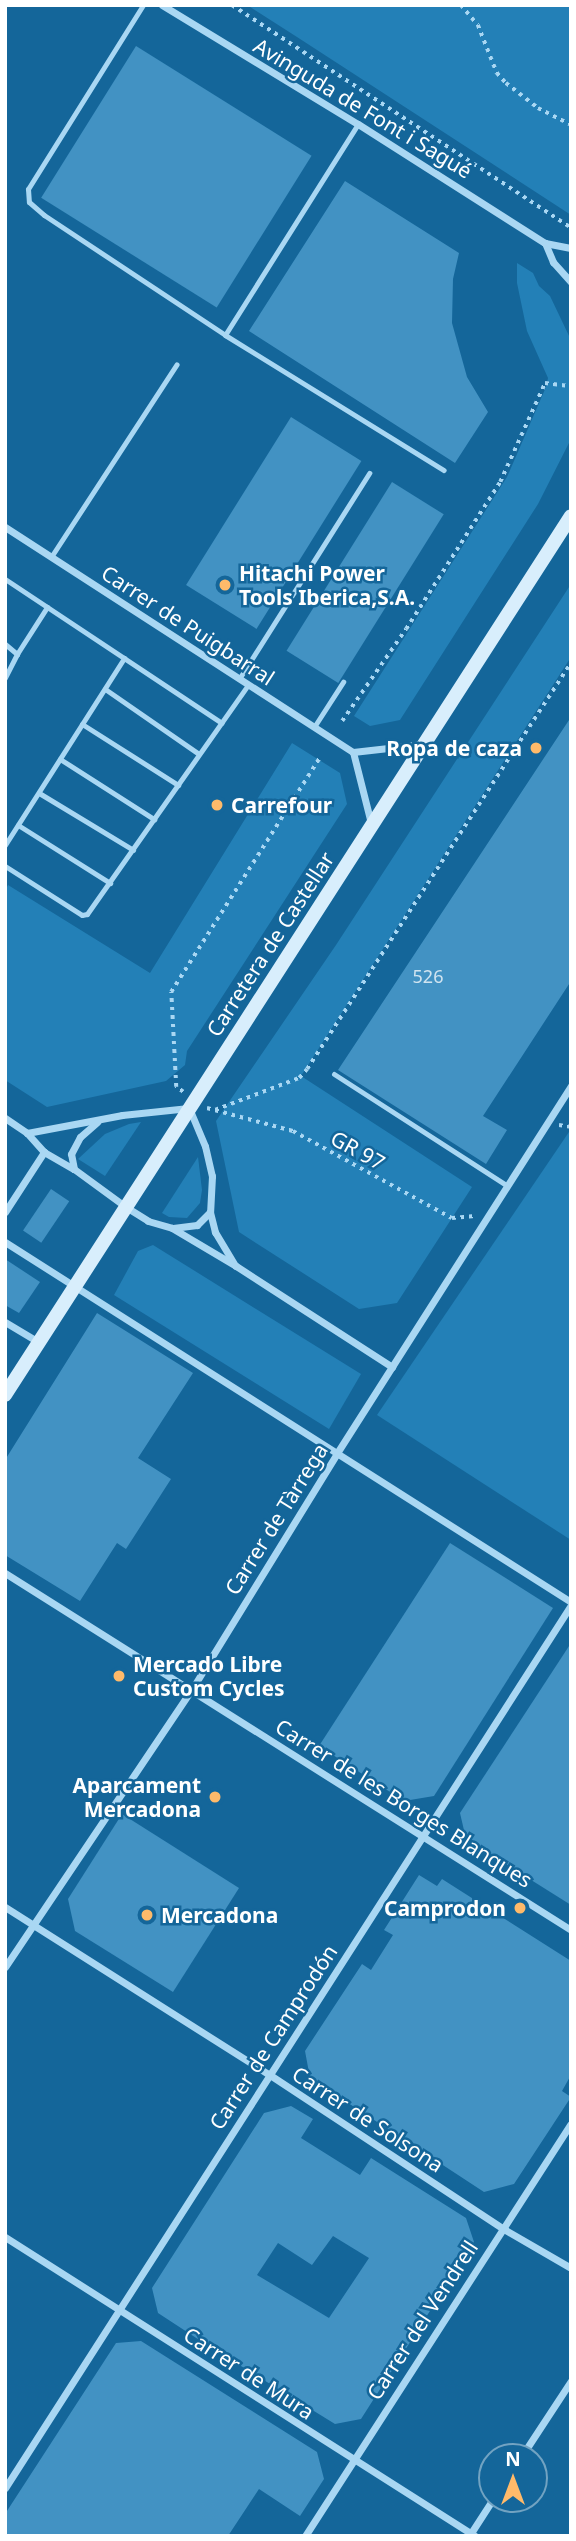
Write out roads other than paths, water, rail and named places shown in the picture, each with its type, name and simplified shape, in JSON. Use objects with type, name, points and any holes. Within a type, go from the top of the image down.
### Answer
[{"type":"street","name":"Avinguda de Font i Sagué","points":[[162,5],[358,124],[545,243],[571,248]]},
{"type":"street","name":"Avinguda de Font i Sagué","points":[[545,243],[554,262],[571,282]]},
{"type":"street","name":"Carretera de Castellar","points":[[5,1395],[78,1287],[191,1104],[571,516]]},
{"type":"street","name":"Carrer de Puigbarral","points":[[5,527],[353,752]]},
{"type":"street","points":[[372,825],[353,752],[425,744]]},
{"type":"street","name":"Carrer de Tàrrega","points":[[5,1967],[192,1689],[337,1452],[571,1086]]},
{"type":"street","points":[[27,1133],[191,1104],[210,1167],[213,1197],[210,1212],[215,1232],[236,1266]]},
{"type":"street","points":[[6,1121],[27,1133],[44,1152],[74,1169],[125,1208],[148,1221],[172,1228],[236,1266],[392,1367]]},
{"type":"street","points":[[74,1169],[71,1154],[80,1137],[98,1122]]},
{"type":"street","points":[[5,1212],[44,1152]]},
{"type":"street","points":[[172,1228],[197,1225],[210,1212]]},
{"type":"street","points":[[5,1242],[571,1603]]},
{"type":"street","points":[[5,1322],[40,1343]]},
{"type":"street","name":"Carrer de les Borges Blanques","points":[[5,1573],[571,1930]]},
{"type":"street","name":"Carrer de Camprodón","points":[[5,2488],[118,2308],[424,1837],[571,1603]]},
{"type":"street","name":"Carrer de Solsona","points":[[5,1907],[270,2074],[502,2228],[571,2268]]},
{"type":"street","name":"Carrer del Vendrell","points":[[305,2536],[571,2124]]},
{"type":"street","name":"Carrer de Mura","points":[[5,2237],[473,2535]]},
{"type":"street","points":[[530,2443],[571,2381]]},
{"type":"street","points":[[473,2535],[485,2513]]},
{"type":"lane","points":[[143,5],[28,189],[29,202],[44,215],[225,335],[443,470]]},
{"type":"lane","points":[[225,335],[358,124]]},
{"type":"lane","points":[[51,557],[177,364]]},
{"type":"lane","points":[[239,679],[369,473]]},
{"type":"lane","points":[[5,579],[222,723]]},
{"type":"lane","points":[[5,678],[47,607]]},
{"type":"lane","points":[[5,644],[17,654]]},
{"type":"lane","points":[[5,845],[124,658]]},
{"type":"lane","points":[[314,727],[343,682]]},
{"type":"lane","points":[[5,866],[82,915],[87,914],[248,685]]},
{"type":"lane","points":[[105,689],[199,754]]},
{"type":"lane","points":[[82,724],[178,785]]},
{"type":"lane","points":[[60,759],[154,819]]},
{"type":"lane","points":[[39,793],[133,850]]},
{"type":"lane","points":[[18,825],[110,883]]},
{"type":"lane","points":[[334,1074],[506,1185]]},
{"type":"place","name":"Hitachi Power Tools Iberica,S.A.","points":[[225,585]]},
{"type":"place","name":"Ropa de caza","points":[[536,748]]},
{"type":"place","name":"Carrefour","points":[[217,805]]},
{"type":"place","name":"Mercado Libre Custom Cycles","points":[[119,1676]]},
{"type":"place","name":"Aparcament Mercadona","points":[[215,1797]]},
{"type":"place","name":"Camprodon","points":[[520,1908]]},
{"type":"place","name":"Mercadona","points":[[147,1915]]}]
